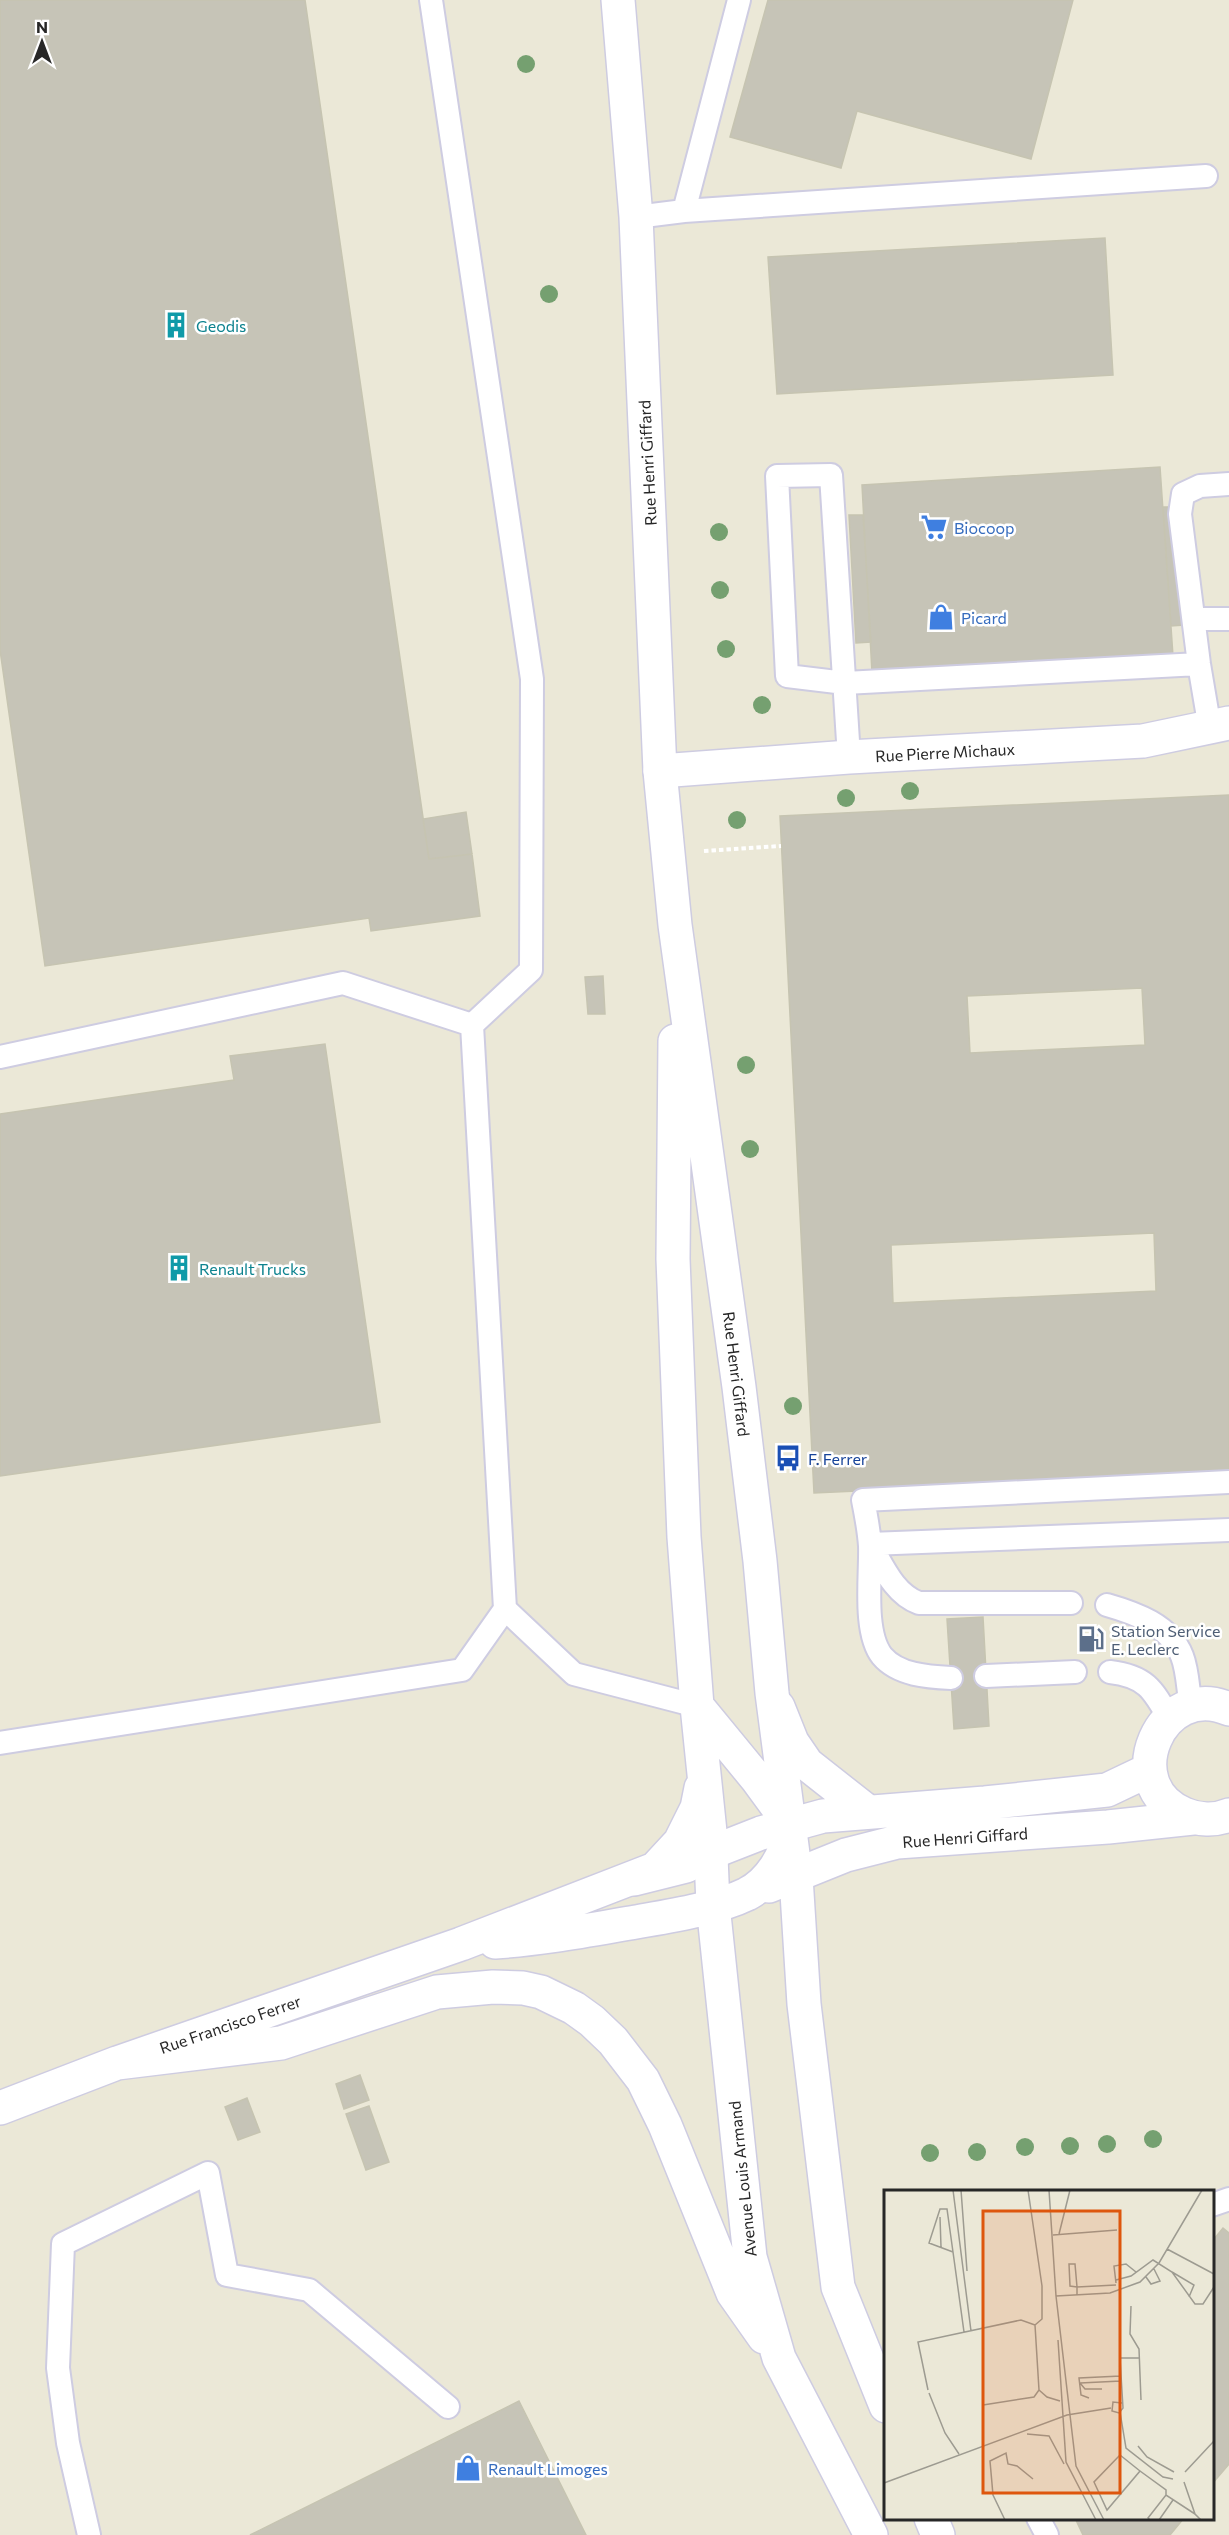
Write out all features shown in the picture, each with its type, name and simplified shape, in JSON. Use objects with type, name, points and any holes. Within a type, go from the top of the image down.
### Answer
[{"type":"street","name":"Rue Henri Giffard","points":[[618,0],[636,217],[660,771],[670,854],[675,925],[739,1388],[760,1561],[772,1693],[796,1876],[846,1855],[897,1842],[1108,1827],[1193,1818],[1208,1819],[1229,1815]]},
{"type":"street","name":"Rue Pierre Michaux","points":[[660,771],[849,757],[1143,741],[1219,726]]},
{"type":"street","name":"Rue Henri Giffard","points":[[675,925],[673,1259],[684,1537],[697,1706],[705,1769],[713,1905]]},
{"type":"street","points":[[772,1693],[792,1742],[807,1764],[868,1812]]},
{"type":"street","points":[[1193,1818],[1164,1801],[1149,1770],[1150,1751],[1157,1733],[1180,1712],[1207,1704],[1229,1709]]},
{"type":"street","name":"Rue Henri Giffard","points":[[697,1706],[757,1779],[790,1824]]},
{"type":"street","points":[[461,1944],[655,1869],[680,1842],[698,1808],[705,1769]]},
{"type":"street","name":"Rue Henri Giffard","points":[[790,1824],[823,1816],[985,1803],[1107,1790],[1149,1770]]},
{"type":"street","points":[[624,1882],[686,1866],[710,1853],[790,1824],[787,1847],[776,1867],[764,1882],[748,1894]]},
{"type":"street","points":[[461,1944],[541,1939],[666,1917],[748,1894],[796,1876],[804,2004],[838,2287],[884,2403]]},
{"type":"street","name":"Avenue Louis Armand","points":[[713,1905],[750,2257],[779,2358],[871,2535]]},
{"type":"street","name":"Rue Francisco Ferrer","points":[[0,2108],[117,2064],[461,1944]]},
{"type":"street","points":[[117,2064],[281,2043],[437,1992],[493,1987],[523,1988],[541,1992],[574,2008],[592,2021],[613,2041],[643,2080],[665,2125],[733,2293],[779,2358]]},
{"type":"street","points":[[932,2520],[938,2535]]},
{"type":"lane","points":[[0,1743],[462,1670],[505,1609],[472,1025],[531,969],[532,679],[431,0]]},
{"type":"lane","points":[[684,211],[739,0]]},
{"type":"lane","points":[[636,217],[684,211],[1206,176]]},
{"type":"lane","points":[[849,757],[845,682],[831,475],[777,477],[787,676],[845,682],[1199,664]]},
{"type":"lane","points":[[1219,726],[1199,664],[1180,514],[1183,494],[1200,486],[1229,484]]},
{"type":"lane","points":[[1194,619],[1229,619]]},
{"type":"lane","points":[[0,1057],[343,983],[472,1025]]},
{"type":"lane","points":[[951,1678],[926,1677],[901,1669],[882,1655],[873,1634],[869,1602],[870,1544],[863,1500],[1229,1482]]},
{"type":"lane","points":[[870,1544],[1229,1530]]},
{"type":"lane","points":[[870,1544],[906,1599],[919,1603],[1071,1603]]},
{"type":"lane","points":[[1107,1605],[1139,1615],[1159,1628],[1175,1643],[1183,1657],[1180,1712]]},
{"type":"lane","points":[[505,1609],[574,1674],[697,1706]]},
{"type":"lane","points":[[986,1676],[1075,1672]]},
{"type":"lane","points":[[1110,1672],[1128,1674],[1140,1680],[1180,1712]]},
{"type":"lane","points":[[89,2535],[68,2443],[58,2368],[63,2244],[208,2173],[227,2275],[309,2290],[448,2407]]},
{"type":"lane","points":[[1214,2204],[1229,2199]]},
{"type":"lane","points":[[852,2500],[856,2535]]},
{"type":"lane","points":[[1039,2520],[1047,2535]]},
{"type":"path","points":[[670,854],[781,846]]},
{"type":"building","name":"Geodis","points":[[0,0],[305,0],[429,859],[472,854],[480,916],[371,931],[369,918],[45,966],[0,650]]},
{"type":"building","points":[[768,0],[1073,0],[1031,159],[857,111],[841,168],[730,137]]},
{"type":"building","points":[[1105,238],[1113,375],[777,394],[768,257]]},
{"type":"building","points":[[1160,467],[1173,656],[872,673],[862,485]]},
{"type":"building","points":[[1163,507],[1178,507],[1184,625],[1171,626]]},
{"type":"building","points":[[849,515],[863,515],[871,642],[856,643]]},
{"type":"building","points":[[1229,795],[1229,1474],[814,1493],[780,816]],"holes":[[[1142,988],[1145,1045],[970,1053],[967,996]],[[1154,1233],[1156,1291],[893,1303],[891,1245]]]},
{"type":"building","points":[[466,812],[472,854],[429,859],[423,819]]},
{"type":"building","points":[[603,976],[605,1014],[588,1014],[585,977]]},
{"type":"building","name":"Renault Trucks","points":[[325,1044],[380,1422],[0,1476],[0,1114],[234,1080],[230,1056]]},
{"type":"building","points":[[983,1617],[989,1726],[954,1729],[947,1619]]},
{"type":"building","points":[[360,2075],[369,2100],[344,2109],[336,2084]]},
{"type":"building","points":[[247,2098],[260,2132],[238,2140],[225,2107]]},
{"type":"building","points":[[369,2106],[389,2162],[366,2170],[346,2114]]},
{"type":"building","points":[[1223,2228],[1229,2233],[1229,2464],[1214,2482],[1214,2239]]},
{"type":"building","name":"Renault Limoges","points":[[519,2401],[586,2535],[250,2535]]},
{"type":"building","points":[[1076,2520],[1182,2520],[1170,2535],[1083,2535]]},
{"type":"place","name":"Geodis","points":[[176,325]]},
{"type":"place","name":"Biocoop","points":[[934,527]]},
{"type":"place","name":"Picard","points":[[941,617]]},
{"type":"place","name":"Renault Trucks","points":[[179,1268]]},
{"type":"place","name":"F. Ferrer","points":[[788,1458]]},
{"type":"place","name":"Station Service E. Leclerc","points":[[1091,1639]]},
{"type":"place","name":"Renault Limoges","points":[[468,2468]]}]
